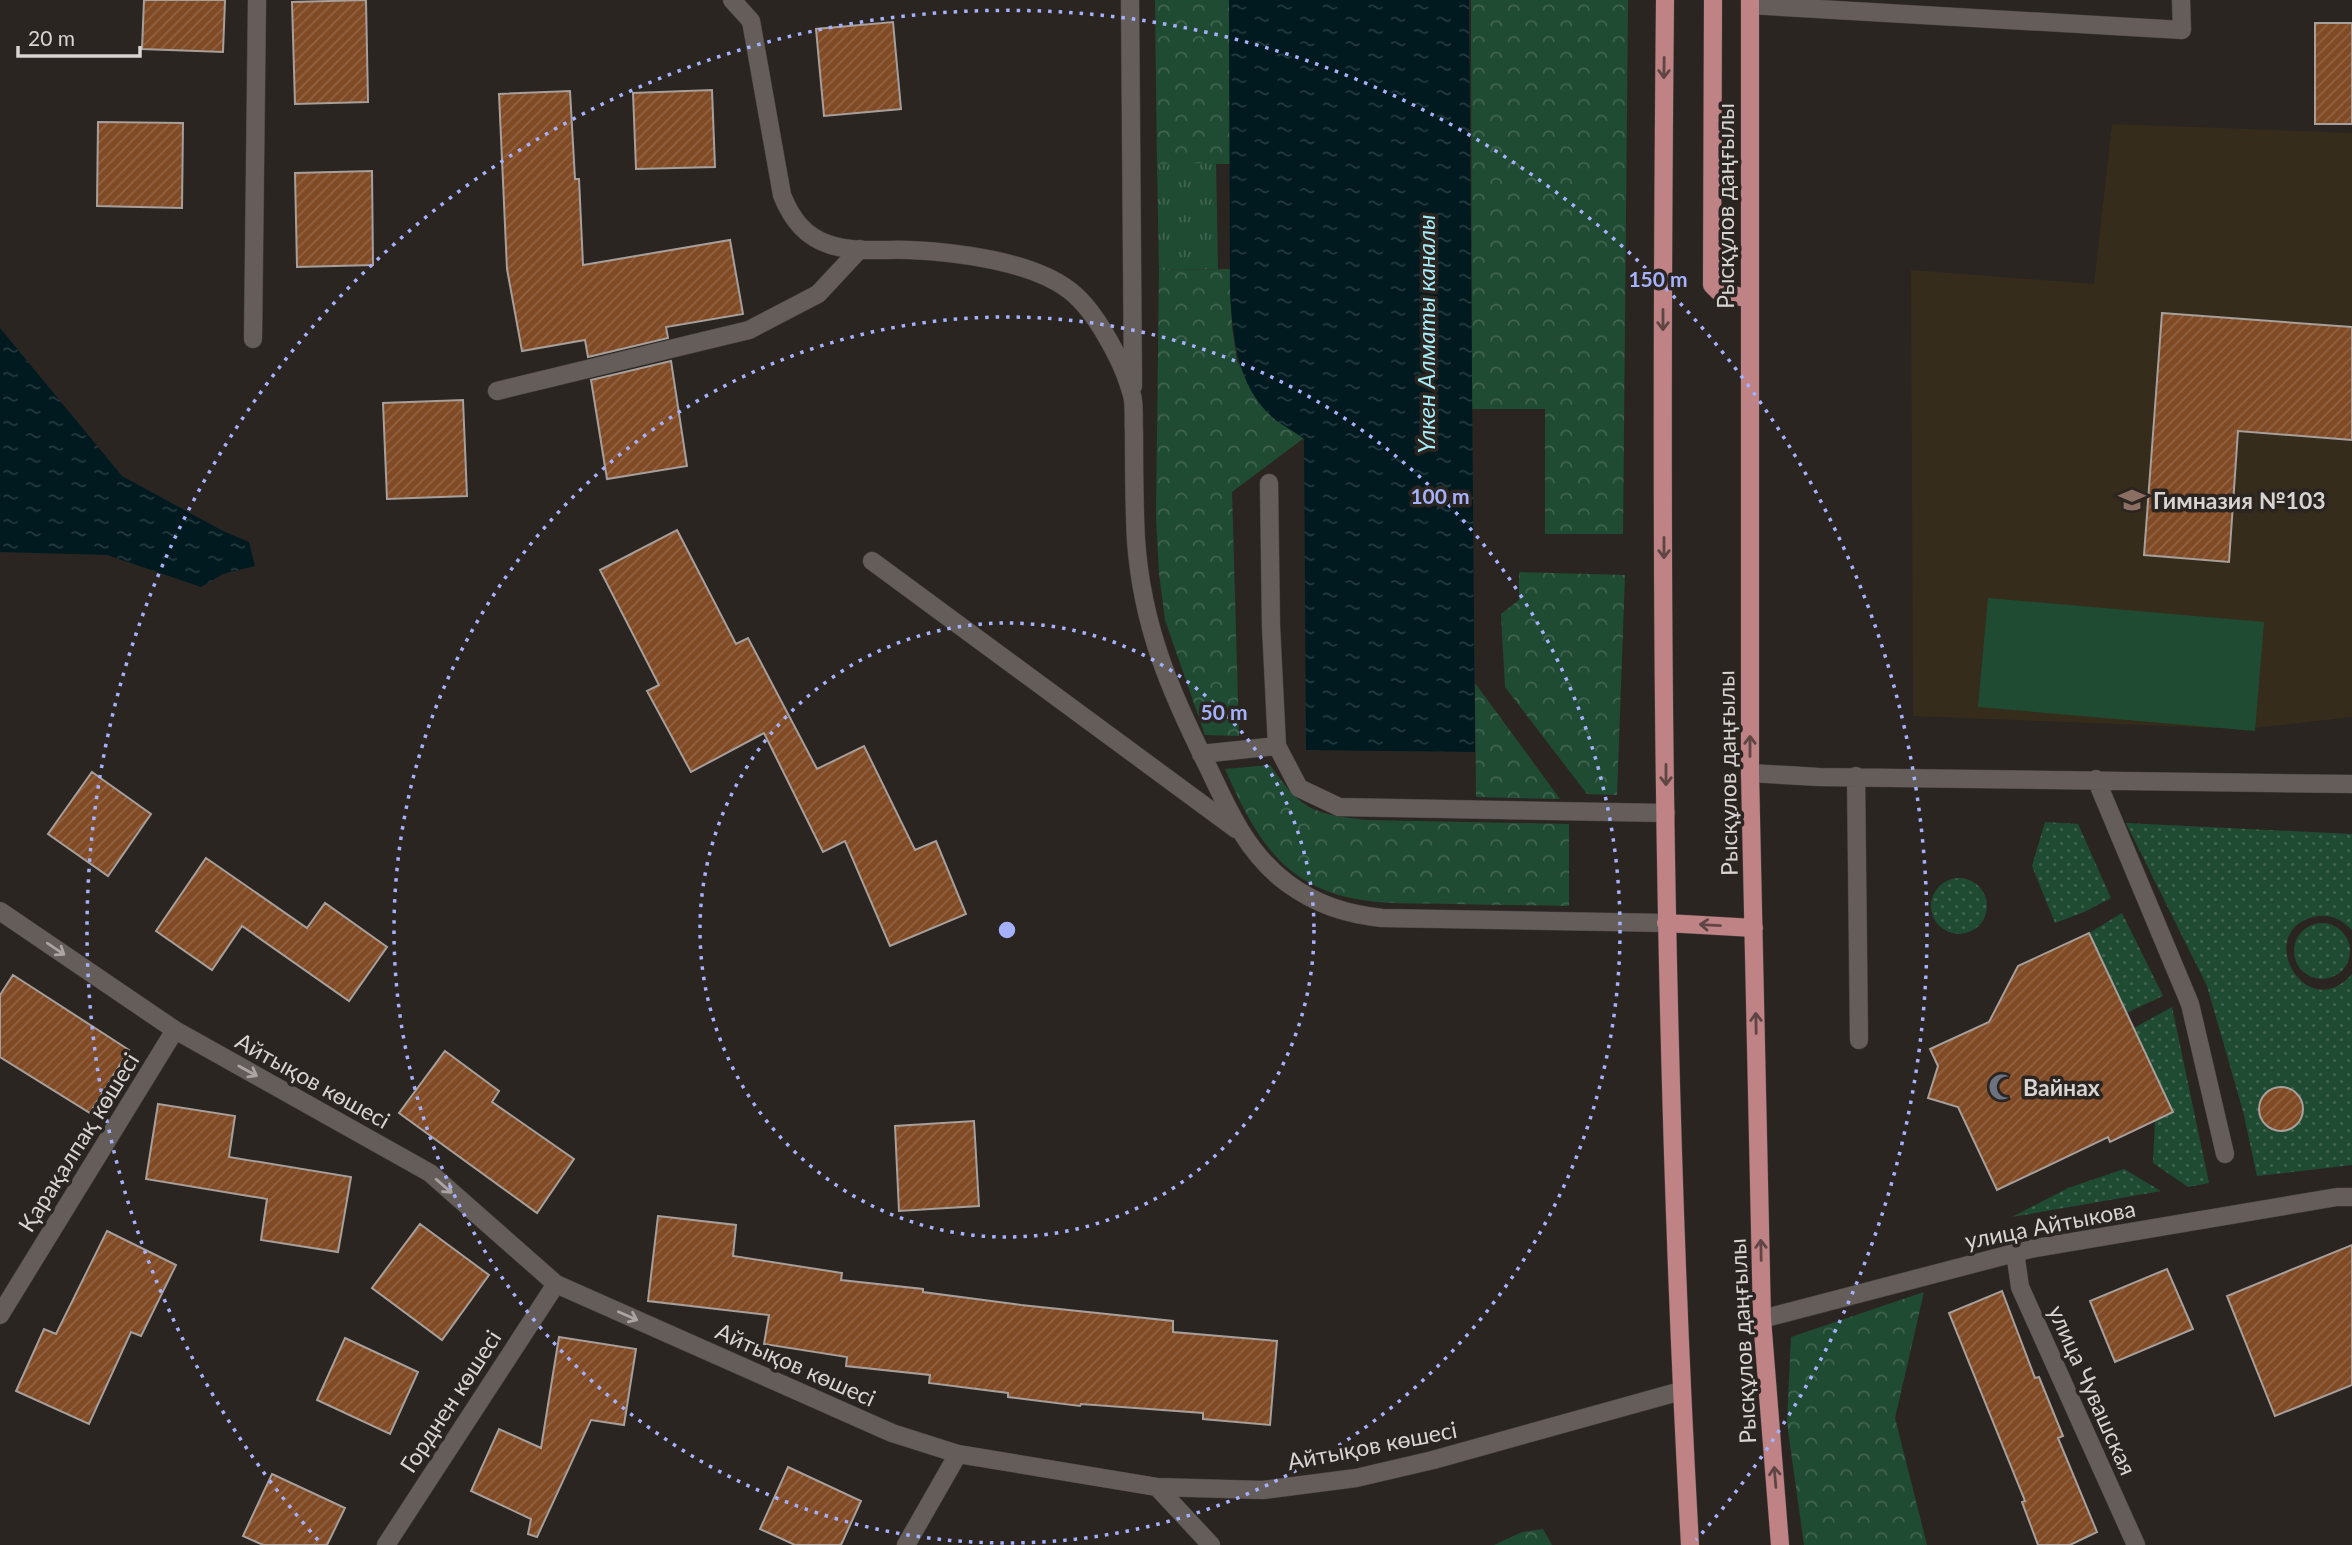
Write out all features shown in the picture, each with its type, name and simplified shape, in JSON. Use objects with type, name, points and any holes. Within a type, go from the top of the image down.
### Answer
[{"type":"main road","points":[[1665,0],[1662,321],[1666,923],[1681,1391],[1690,1545]]},
{"type":"main road","points":[[1713,0],[1712,285],[1718,291],[1749,299]]},
{"type":"main road","name":"Рысқұлов даңғылы","points":[[1750,2],[1750,773],[1762,1319],[1780,1545]]},
{"type":"main road","points":[[1666,923],[1754,928]]},
{"type":"street","points":[[253,339],[257,0]]},
{"type":"street","points":[[732,0],[751,21],[782,195],[790,215],[807,233],[829,244],[860,249],[968,256],[1047,276],[1071,291],[1096,318],[1114,350],[1133,397]]},
{"type":"street","points":[[1130,0],[1136,541],[1145,609],[1159,661],[1177,705],[1239,831],[1259,858],[1286,882],[1315,902],[1347,914],[1382,918],[1666,923]]},
{"type":"street","points":[[1750,2],[2182,30],[2181,0]]},
{"type":"street","points":[[497,391],[750,330],[818,293],[860,249]]},
{"type":"street","points":[[1269,483],[1270,626],[1277,746],[1299,788],[1339,807],[1666,813]]},
{"type":"street","points":[[872,561],[1239,831]]},
{"type":"street","points":[[1201,754],[1277,746]]},
{"type":"street","points":[[1750,773],[1819,777],[2352,784]]},
{"type":"street","points":[[1856,776],[1859,1040]]},
{"type":"street","points":[[2096,779],[2190,1004],[2225,1154]]},
{"type":"street","name":"Айтықов көшесі","points":[[0,911],[175,1030],[430,1173],[556,1284],[892,1433],[958,1454],[1157,1487],[1263,1490],[1356,1478],[1546,1430],[1681,1391]]},
{"type":"street","name":"Қарақалпақ көшесі","points":[[0,1315],[175,1030]]},
{"type":"street","name":"улица Айтыкова","points":[[1762,1319],[2015,1252],[2352,1196]]},
{"type":"street","name":"улица Чувашская","points":[[2015,1252],[2020,1287],[2136,1545]]},
{"type":"street","name":"Горднен көшесі","points":[[386,1545],[556,1284]]},
{"type":"street","points":[[906,1545],[958,1454]]},
{"type":"street","points":[[1157,1487],[1211,1545]]},
{"type":"shaded area","name":"Гимназия №103","points":[[2112,124],[2352,133],[2352,717],[2246,729],[1913,716],[1911,270],[2094,284]]},
{"type":"green space","points":[[1155,0],[1229,0],[1230,164],[1157,164]]},
{"type":"green space","points":[[1471,0],[1628,0],[1623,534],[1545,534],[1545,409],[1472,409]]},
{"type":"green space","points":[[1216,163],[1218,269],[1159,270],[1157,164]]},
{"type":"green space","points":[[1230,269],[1232,327],[1237,361],[1272,417],[1304,438],[1232,492],[1239,736],[1205,735],[1165,620],[1156,517],[1159,270]]},
{"type":"green space","points":[[1519,572],[1625,575],[1617,795],[1587,794],[1505,687],[1501,614],[1519,600]]},
{"type":"green space","points":[[1988,598],[2264,622],[2255,731],[1978,707]]},
{"type":"green space","points":[[1475,683],[1560,799],[1476,797]]},
{"type":"green space","points":[[1270,765],[1300,801],[1333,815],[1367,820],[1569,824],[1569,906],[1374,902],[1336,894],[1318,887],[1288,868],[1265,843],[1225,769]]},
{"type":"green space","points":[[2045,822],[2078,824],[2111,898],[2055,923],[2032,866]]},
{"type":"green space","points":[[2126,823],[2352,834],[2352,930],[2334,918],[2313,917],[2296,926],[2287,940],[2287,956],[2293,971],[2304,983],[2318,989],[2335,987],[2352,974],[2352,1165],[2257,1176],[2243,1111],[2207,986]]},
{"type":"green space","points":[[1953,878],[1965,878],[1975,882],[1983,890],[1987,906],[1983,922],[1975,930],[1965,934],[1953,934],[1943,930],[1935,922],[1931,912],[1931,900],[1935,890],[1943,882]]},
{"type":"green space","points":[[2122,913],[2163,996],[2126,1013],[2089,933]]},
{"type":"green space","points":[[2316,923],[2328,923],[2338,927],[2346,935],[2350,951],[2346,967],[2338,975],[2328,979],[2316,979],[2306,975],[2298,967],[2294,957],[2294,945],[2298,935],[2306,927]]},
{"type":"green space","points":[[2172,1007],[2209,1183],[2188,1187],[2153,1163],[2155,1121],[2173,1112],[2134,1028]]},
{"type":"green space","points":[[2124,1169],[2161,1191],[2012,1217],[2068,1188]]},
{"type":"green space","points":[[1924,1292],[1895,1418],[1927,1545],[1804,1545],[1787,1423],[1791,1337]]},
{"type":"green space","points":[[1543,1529],[1552,1545],[1494,1545],[1522,1532]]},
{"type":"water","name":"Үлкен Алматы каналы","points":[[1229,0],[1469,0],[1475,752],[1306,750],[1304,439],[1276,420],[1260,404],[1244,376],[1235,344],[1230,294]]},
{"type":"water","points":[[0,328],[122,476],[223,531],[249,542],[255,566],[223,574],[201,587],[107,555],[0,552]]},
{"type":"building","points":[[144,0],[225,0],[223,52],[142,49]]},
{"type":"building","points":[[366,0],[368,102],[295,104],[292,2]]},
{"type":"building","points":[[893,22],[901,109],[824,116],[816,29]]},
{"type":"building","points":[[2315,23],[2352,23],[2352,124],[2315,124]]},
{"type":"building","points":[[712,90],[715,167],[636,169],[633,93]]},
{"type":"building","points":[[570,91],[575,179],[579,179],[583,265],[730,240],[743,314],[666,327],[668,338],[588,357],[585,340],[522,351],[507,269],[499,94]]},
{"type":"building","points":[[98,122],[183,123],[182,208],[97,206]]},
{"type":"building","points":[[372,171],[373,265],[297,267],[295,173]]},
{"type":"building","points":[[2162,313],[2352,327],[2352,440],[2238,431],[2229,562],[2144,555]]},
{"type":"building","points":[[671,361],[687,466],[607,479],[591,380]]},
{"type":"building","points":[[463,400],[467,496],[387,499],[383,403]]},
{"type":"building","points":[[677,530],[736,644],[748,638],[817,769],[864,746],[915,850],[936,841],[966,914],[890,946],[845,841],[823,852],[764,733],[691,772],[647,691],[659,685],[600,570]]},
{"type":"building","points":[[92,772],[151,814],[108,876],[48,834]]},
{"type":"building","points":[[206,858],[307,928],[325,903],[387,947],[349,1001],[242,926],[212,970],[156,931]]},
{"type":"building","points":[[2089,933],[2173,1112],[2110,1142],[2108,1137],[1997,1190],[1958,1107],[1928,1098],[1938,1066],[1930,1049],[1989,1022],[2018,966]]},
{"type":"building","points":[[13,975],[129,1050],[90,1113],[0,1057],[0,995]]},
{"type":"building","points":[[445,1051],[499,1091],[492,1102],[574,1159],[537,1213],[399,1113]]},
{"type":"building","points":[[2281,1087],[2297,1093],[2303,1109],[2297,1125],[2281,1131],[2265,1125],[2259,1109],[2265,1093]]},
{"type":"building","points":[[158,1104],[235,1116],[229,1157],[351,1177],[338,1252],[261,1240],[267,1199],[146,1179]]},
{"type":"building","points":[[974,1121],[979,1206],[899,1211],[895,1126]]},
{"type":"building","points":[[658,1216],[736,1225],[733,1256],[842,1273],[841,1280],[923,1289],[923,1292],[1021,1305],[1173,1321],[1173,1332],[1277,1341],[1270,1425],[1203,1419],[1203,1413],[1080,1406],[1008,1397],[1008,1393],[929,1383],[930,1375],[846,1366],[847,1357],[764,1344],[769,1315],[648,1301]]},
{"type":"building","points":[[420,1224],[489,1275],[442,1340],[372,1288]]},
{"type":"building","points":[[107,1231],[176,1265],[141,1336],[131,1332],[89,1424],[16,1391],[44,1329],[56,1334]]},
{"type":"building","points":[[2352,1245],[2352,1385],[2275,1416],[2227,1296]]},
{"type":"building","points":[[2167,1269],[2193,1329],[2115,1362],[2090,1301]]},
{"type":"building","points":[[2002,1291],[2035,1378],[2039,1377],[2063,1436],[2058,1438],[2097,1532],[2070,1545],[2038,1545],[2022,1502],[2025,1501],[1949,1313]]},
{"type":"building","points":[[559,1337],[636,1349],[624,1425],[591,1420],[537,1537],[528,1534],[531,1519],[471,1491],[499,1429],[541,1448]]},
{"type":"building","points":[[345,1338],[418,1372],[390,1434],[317,1400]]},
{"type":"building","points":[[788,1467],[861,1501],[841,1545],[795,1545],[760,1529]]},
{"type":"building","points":[[272,1474],[345,1508],[327,1545],[263,1545],[243,1536]]},
{"type":"place","name":"Гимназия №103","points":[[2132,500]]},
{"type":"place","name":"Вайнах","points":[[2002,1087]]}]
